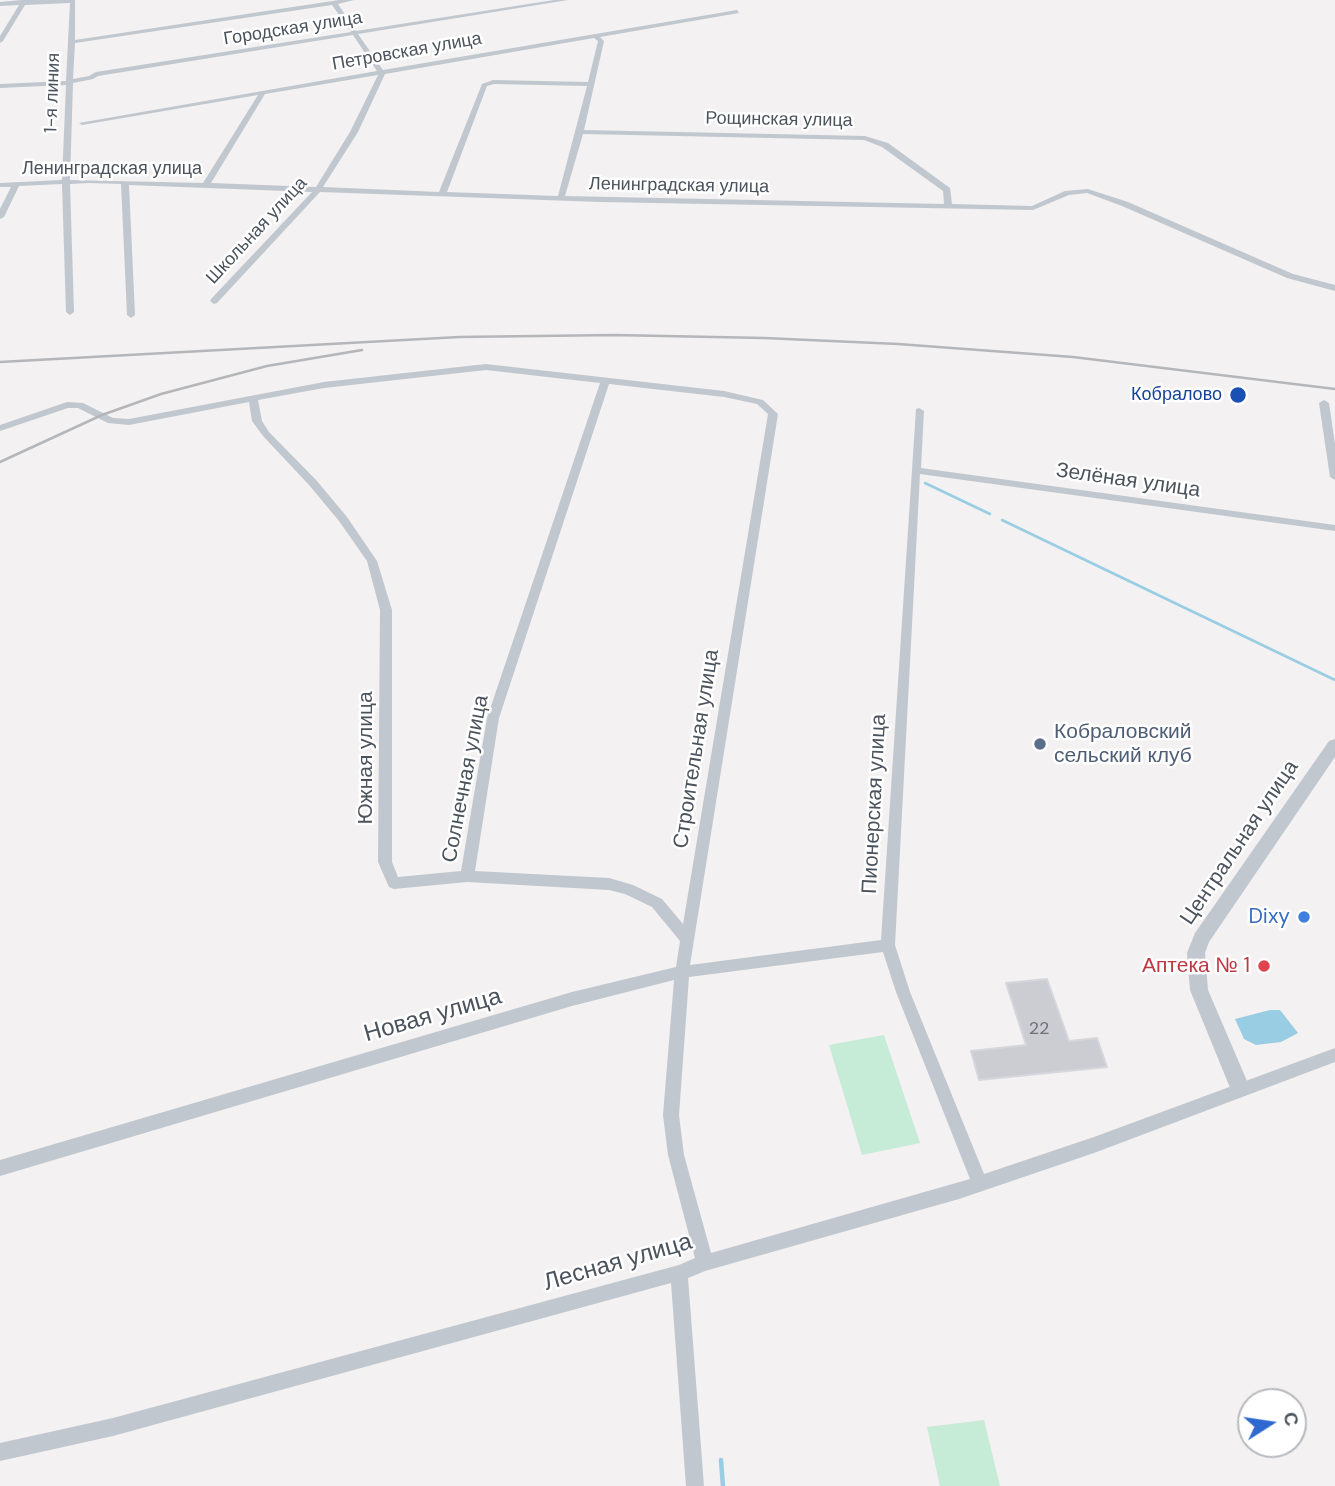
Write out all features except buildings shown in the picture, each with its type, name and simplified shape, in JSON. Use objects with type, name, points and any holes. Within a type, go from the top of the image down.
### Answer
[{"type":"street","points":[[71,42],[351,0]]},
{"type":"street","name":"Городская улица","points":[[0,86],[69,83],[96,74],[565,0]]},
{"type":"street","points":[[0,41],[24,1]]},
{"type":"street","points":[[0,4],[73,1]]},
{"type":"street","name":"1-я линия","points":[[70,312],[66,182],[73,1]]},
{"type":"street","points":[[334,2],[382,73]]},
{"type":"street","name":"Петровская улица","points":[[82,123],[737,12]]},
{"type":"street","points":[[561,198],[580,132],[601,41],[596,36]]},
{"type":"street","name":"Школьная улица","points":[[214,300],[318,190],[354,132],[382,73]]},
{"type":"street","points":[[442,195],[486,84],[589,84]]},
{"type":"street","points":[[206,185],[263,92]]},
{"type":"street","name":"Рощинская улица","points":[[580,132],[865,138],[885,145],[947,190],[948,204]]},
{"type":"street","points":[[125,182],[131,315]]},
{"type":"street","name":"Ленинградская улица","points":[[0,185],[125,182],[442,195],[842,205],[948,204],[1033,208],[1076,191],[1092,192],[1290,276],[1335,288]]},
{"type":"street","points":[[0,217],[16,184]]},
{"type":"street","points":[[0,428],[66,405],[91,408],[111,421],[120,423],[371,377],[486,366],[605,381]]},
{"type":"street","name":"Солнечная улица","points":[[605,381],[493,718],[467,876],[609,884],[628,888],[657,903],[687,939]]},
{"type":"street","name":"Строительная улица","points":[[605,381],[745,398],[760,402],[773,415],[682,972],[671,1115],[676,1154],[705,1263]]},
{"type":"street","name":"Южная улица","points":[[253,397],[257,421],[266,435],[313,483],[343,519],[372,561],[386,610],[385,862],[394,883],[467,876]]},
{"type":"street","points":[[1324,403],[1335,477]]},
{"type":"street","name":"Пионерская улица","points":[[919,411],[888,945],[903,992],[981,1184]]},
{"type":"street","name":"Зелёная улица","points":[[916,470],[1007,485],[1335,528]]},
{"type":"street","name":"Центральная улица","points":[[1240,1088],[1199,990],[1196,953],[1200,939],[1335,745]]},
{"type":"street","name":"Новая улица","points":[[0,1168],[572,999],[682,972],[888,945]]},
{"type":"street","points":[[1240,1088],[1335,1055]]},
{"type":"street","name":"Лесная улица","points":[[0,1452],[113,1427],[679,1273],[705,1263],[981,1184],[1107,1140],[1240,1088]]},
{"type":"street","points":[[679,1273],[695,1486]]},
{"type":"green space","points":[[884,1035],[920,1143],[862,1155],[829,1045]]},
{"type":"green space","points":[[984,1420],[1000,1486],[940,1486],[927,1427]]},
{"type":"water","points":[[1280,1010],[1298,1033],[1281,1042],[1256,1045],[1244,1039],[1235,1019]]},
{"type":"waterway","points":[[925,483],[990,514]]},
{"type":"waterway","points":[[1002,520],[1335,680]]},
{"type":"waterway","points":[[721,1460],[723,1486]]},
{"type":"railway","points":[[0,362],[459,337],[614,335],[764,338],[898,344],[1073,357],[1335,389]]},
{"type":"railway","points":[[0,462],[102,415],[161,394],[267,366],[362,350]]},
{"type":"place","name":"Кобралово","points":[[1238,395]]},
{"type":"place","name":"Кобраловский сельский клуб","points":[[1040,744]]},
{"type":"place","name":"Dixy","points":[[1304,917]]},
{"type":"place","name":"Аптека № 1","points":[[1264,966]]}]
